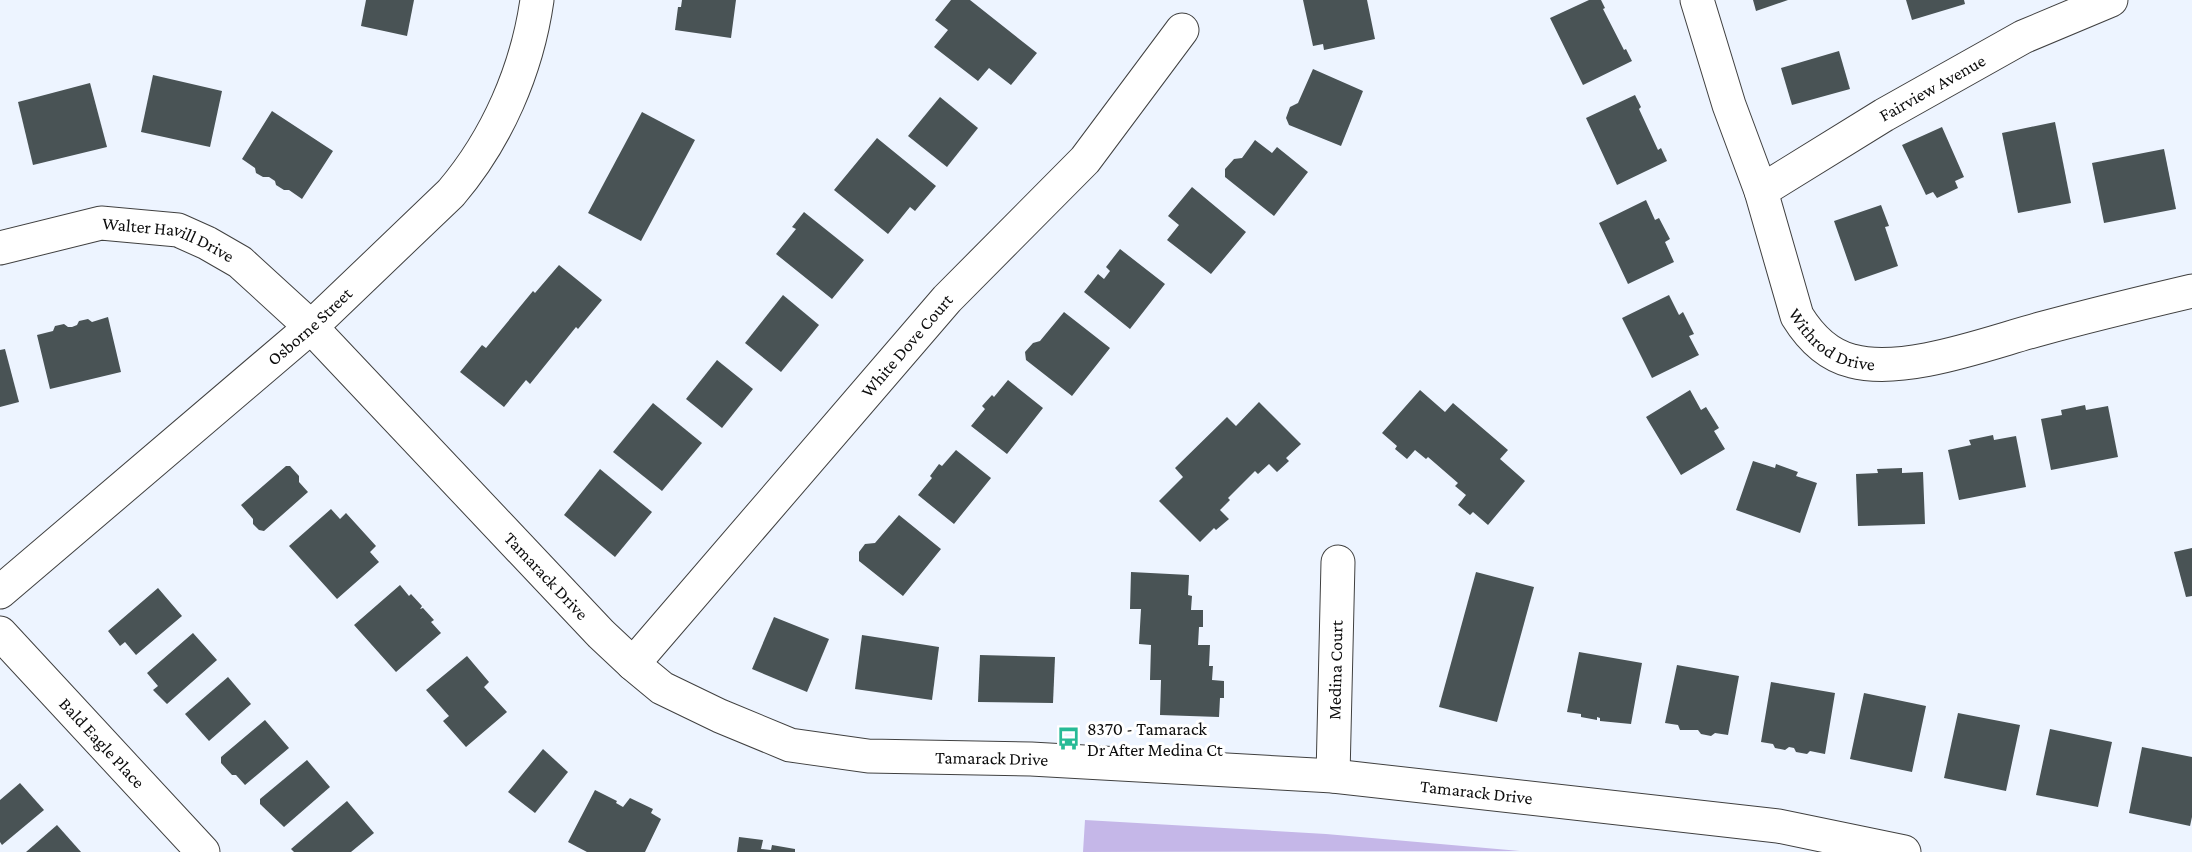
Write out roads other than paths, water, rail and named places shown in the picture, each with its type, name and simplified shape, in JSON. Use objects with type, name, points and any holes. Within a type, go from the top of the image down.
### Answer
[{"type":"street","name":"Osborne Street","points":[[0,592],[311,327],[451,193],[469,171],[484,147],[514,87],[533,31],[537,0]]},
{"type":"street","name":"Withrod Drive","points":[[1697,0],[1729,105],[1761,191],[1797,315],[1806,330],[1819,344],[1834,354],[1851,361],[1868,364],[1928,359],[2118,308],[2192,291]]},
{"type":"street","name":"Fairview Avenue","points":[[1761,191],[1884,115],[2023,37],[2111,0]]},
{"type":"street","name":"White Dove Court","points":[[633,664],[947,299],[1085,160],[1182,30]]},
{"type":"street","name":"Walter Havill Drive","points":[[0,248],[101,223],[178,230],[240,262],[311,327]]},
{"type":"street","name":"Tamarack Drive","points":[[311,327],[601,634],[633,664],[662,688],[720,716],[790,745],[868,756],[1031,759],[1334,776],[1778,826],[1904,852]]},
{"type":"street","name":"Medina Court","points":[[1334,776],[1338,562]]},
{"type":"street","name":"Bald Eagle Place","points":[[0,633],[203,852]]},
{"type":"place","name":"8370 - Tamarack Dr After Medina Ct","points":[[1069,739]]}]
